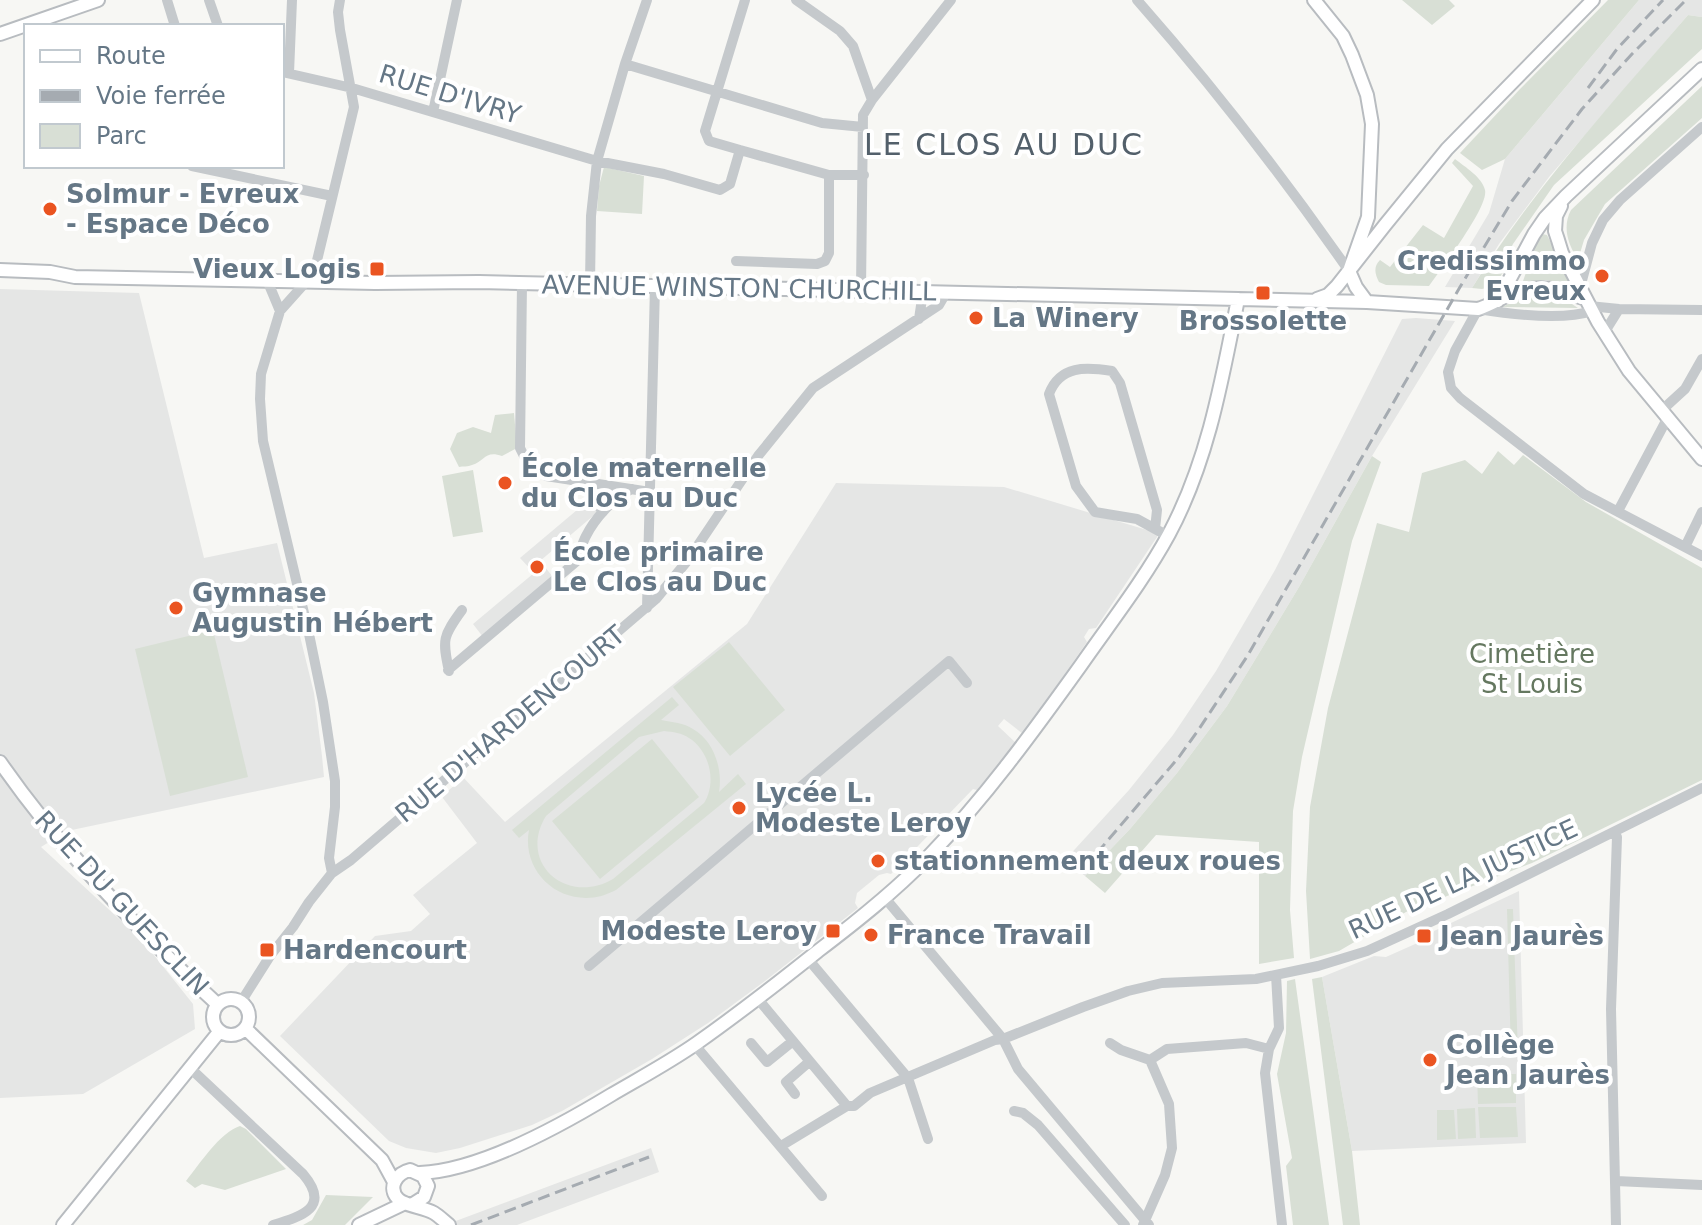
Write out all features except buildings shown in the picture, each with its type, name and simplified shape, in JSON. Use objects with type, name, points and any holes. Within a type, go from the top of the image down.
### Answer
[{"type":"main road","points":[[29,24],[98,0]]},
{"type":"main road","points":[[1314,0],[1343,36],[1367,95],[1372,124],[1368,217],[1349,271],[1367,302]]},
{"type":"main road","points":[[1314,301],[1328,295],[1455,141],[1593,0]]},
{"type":"main road","points":[[0,34],[24,26]]},
{"type":"main road","points":[[1498,301],[1545,218],[1702,69]]},
{"type":"main road","points":[[1566,196],[1556,216],[1555,231],[1562,253],[1604,333],[1629,371],[1702,459]]},
{"type":"main road","name":"AVENUE WINSTON CHURCHILL","points":[[0,270],[50,272],[75,277],[861,290],[1367,302],[1478,309]]},
{"type":"main road","points":[[1478,309],[1514,293],[1536,288],[1555,288],[1587,301]]},
{"type":"main road","points":[[246,1029],[382,1160],[405,1171],[439,1172],[512,1149],[594,1105],[694,1044],[758,999],[885,898],[928,858],[999,777],[1118,614],[1183,507],[1204,451],[1238,299]]},
{"type":"main road","name":"RUE DU GUESCLIN","points":[[0,762],[77,861],[217,1004]]},
{"type":"main road","points":[[229,998],[241,1002],[248,1013],[246,1029],[233,1036],[219,1032],[213,1020],[217,1004],[229,998]]},
{"type":"main road","points":[[63,1225],[219,1032]]},
{"type":"main road","points":[[382,1160],[397,1197],[442,1219]]},
{"type":"main road","points":[[364,1223],[386,1204],[398,1176],[405,1171]]},
{"type":"main road","points":[[364,1223],[421,1200],[439,1172]]},
{"type":"main road","points":[[420,1173],[442,1219]]},
{"type":"street","points":[[167,0],[174,24]]},
{"type":"street","points":[[209,0],[217,24]]},
{"type":"street","name":"RUE D'IVRY","points":[[292,0],[285,72],[352,88],[597,161],[664,174],[720,190],[730,184],[740,150]]},
{"type":"street","points":[[332,873],[329,858],[335,781],[323,702],[308,626],[263,441],[260,399],[261,374],[280,311],[314,273],[354,107],[340,30],[340,0]]},
{"type":"street","points":[[433,112],[457,0]]},
{"type":"street","points":[[590,284],[591,216],[597,161],[647,0]]},
{"type":"street","points":[[745,0],[705,131],[709,141],[829,175],[864,175]]},
{"type":"street","points":[[796,0],[840,31],[853,46],[872,100]]},
{"type":"street","points":[[861,290],[863,115],[951,0]]},
{"type":"street","points":[[1137,0],[1220,99],[1349,271]]},
{"type":"street","points":[[625,64],[822,123],[863,127]]},
{"type":"street","points":[[1702,127],[1620,200],[1603,220],[1592,243],[1587,301],[1578,315],[1503,313],[1478,309],[1455,351],[1448,372],[1451,388],[1460,398],[1584,494],[1702,556]]},
{"type":"street","points":[[201,168],[332,196]]},
{"type":"street","points":[[736,261],[817,264],[825,261],[829,253],[829,175]]},
{"type":"street","points":[[267,280],[280,311]]},
{"type":"street","points":[[522,283],[520,448],[529,466],[546,476],[650,492]]},
{"type":"street","points":[[647,608],[655,286]]},
{"type":"street","points":[[919,319],[923,292]]},
{"type":"street","name":"RUE D'HARDENCOURT","points":[[241,1002],[270,956],[332,873],[647,608],[674,579],[758,456],[813,388],[939,305],[946,293]]},
{"type":"street","points":[[1587,301],[1619,309],[1702,310]]},
{"type":"street","points":[[1604,333],[1619,309]]},
{"type":"street","points":[[1618,511],[1665,414],[1685,389],[1702,359]]},
{"type":"street","points":[[1155,529],[1157,510],[1120,383],[1112,371],[1095,368],[1074,370],[1057,377],[1049,394],[1076,486],[1095,512],[1137,519],[1155,529],[1168,536]]},
{"type":"street","points":[[579,480],[603,512]]},
{"type":"street","points":[[462,610],[447,631],[445,647],[449,671],[577,561],[586,536],[603,512],[632,489]]},
{"type":"street","points":[[1685,547],[1702,512]]},
{"type":"street","points":[[589,966],[949,661],[967,683]]},
{"type":"street","name":"RUE DE LA JUSTICE","points":[[781,1146],[847,1106],[854,1106],[870,1093],[995,1040],[1128,991],[1162,983],[1256,979],[1318,966],[1367,951],[1702,788]]},
{"type":"street","points":[[1614,832],[1617,837],[1611,1009],[1616,1225]]},
{"type":"street","points":[[885,898],[1003,1039],[1018,1069],[1146,1223],[1172,1148],[1169,1104],[1150,1060],[1110,1043]]},
{"type":"street","points":[[808,959],[908,1078],[928,1139]]},
{"type":"street","points":[[1276,975],[1279,1028],[1269,1049],[1265,1073],[1282,1225]]},
{"type":"street","points":[[758,999],[847,1106]]},
{"type":"street","points":[[751,1043],[767,1062],[793,1041]]},
{"type":"street","points":[[1150,1060],[1167,1049],[1246,1043],[1269,1049]]},
{"type":"street","points":[[694,1044],[822,1196]]},
{"type":"street","points":[[795,1094],[786,1082],[809,1062]]},
{"type":"street","points":[[190,1068],[314,1187],[311,1208],[305,1214],[273,1225]]},
{"type":"street","points":[[1014,1111],[1023,1113],[1038,1125],[1125,1225]]},
{"type":"street","points":[[1616,1181],[1702,1185]]},
{"type":"shaded area","points":[[1639,0],[1702,0],[1702,17],[1688,15],[1549,177],[1499,244],[1472,288],[1445,287],[1489,213],[1505,159]]},
{"type":"shaded area","points":[[0,289],[139,293],[204,558],[277,543],[314,693],[322,756],[324,777],[67,831],[41,847],[142,940],[193,1004],[195,1029],[83,1094],[0,1098]]},
{"type":"shaded area","points":[[1402,319],[1455,321],[1372,456],[1299,587],[1227,706],[1177,773],[1085,876],[1065,860],[1129,790],[1173,735],[1216,671],[1275,570]]},
{"type":"shaded area","name":"Lycée L. Modeste Leroy","points":[[836,483],[1004,487],[1157,533],[1157,537],[1096,628],[1089,629],[1084,637],[1087,642],[1023,734],[1004,719],[998,726],[1016,743],[977,790],[973,789],[891,874],[879,875],[857,893],[855,903],[858,908],[708,1023],[562,1111],[532,1125],[436,1153],[406,1148],[389,1141],[280,1036],[375,936],[411,931],[430,914],[413,895],[477,843],[439,793],[449,790],[461,775],[505,822],[747,624]]},
{"type":"shaded area","name":"École primaire Le Clos au Duc","points":[[590,499],[600,510],[540,561],[553,577],[483,637],[473,624],[534,573],[520,558]]},
{"type":"shaded area","name":"Collège Jean Jaurès","points":[[1519,891],[1526,1143],[1352,1151],[1322,977],[1374,956],[1386,957]]},
{"type":"shaded area","points":[[651,1148],[659,1172],[517,1225],[445,1225]]},
{"type":"green space","points":[[1402,0],[1449,0],[1455,6],[1432,25]]},
{"type":"green space","points":[[1608,0],[1639,0],[1505,159],[1482,170],[1460,153],[1520,89]]},
{"type":"green space","points":[[1688,15],[1702,17],[1702,49],[1554,185],[1513,244],[1499,279],[1490,287],[1472,288],[1548,181]]},
{"type":"green space","points":[[1702,86],[1702,118],[1605,204],[1584,240],[1578,260],[1567,235],[1571,210]]},
{"type":"green space","points":[[1455,159],[1477,177],[1485,190],[1472,224],[1429,286],[1386,285],[1379,282],[1376,265],[1380,260],[1390,267],[1423,225],[1444,238],[1473,186],[1452,163]]},
{"type":"green space","points":[[604,167],[644,176],[642,214],[597,211]]},
{"type":"green space","points":[[1542,234],[1547,235],[1569,279],[1568,283],[1546,280],[1522,284]]},
{"type":"green space","points":[[1548,293],[1560,296],[1578,308],[1502,307],[1525,296]]},
{"type":"green space","points":[[514,413],[517,448],[502,456],[488,455],[472,465],[459,467],[450,449],[457,433],[473,427],[491,433],[495,415]]},
{"type":"green space","name":"Cimetière St Louis","points":[[1498,451],[1514,465],[1523,455],[1586,502],[1702,568],[1702,780],[1532,863],[1406,912],[1339,951],[1310,959],[1306,891],[1310,807],[1328,708],[1377,523],[1409,532],[1422,473],[1465,460],[1482,474]]},
{"type":"green space","points":[[1372,456],[1381,462],[1352,541],[1302,757],[1293,811],[1290,910],[1294,958],[1259,964],[1259,842],[1156,835],[1105,893],[1085,876],[1177,773],[1227,706],[1299,587]]},
{"type":"green space","points":[[473,470],[483,532],[453,537],[442,476]]},
{"type":"green space","points":[[213,630],[248,777],[170,796],[135,649]]},
{"type":"green space","points":[[729,642],[785,710],[730,756],[673,687]]},
{"type":"green space","points":[[672,697],[679,705],[661,720],[689,727],[712,748],[718,765],[719,792],[738,774],[746,784],[616,890],[598,897],[573,897],[550,886],[534,867],[528,843],[529,830],[519,838],[512,830]],"holes":[[[664,731],[689,738],[702,751],[711,777],[704,803],[613,879],[596,886],[579,887],[551,875],[542,864],[538,849],[539,833],[546,816],[639,737]]]},
{"type":"green space","points":[[652,739],[699,797],[600,879],[552,821]]},
{"type":"green space","points":[[1507,909],[1513,909],[1518,1054],[1511,1054]]},
{"type":"green space","points":[[1322,977],[1352,1151],[1360,1225],[1343,1225],[1312,979]]},
{"type":"green space","points":[[1295,979],[1329,1225],[1293,1225],[1286,1166],[1292,1158],[1277,1074],[1286,1033],[1287,981]]},
{"type":"green space","points":[[1477,1074],[1516,1074],[1516,1103],[1478,1104]]},
{"type":"green space","points":[[1478,1107],[1516,1107],[1518,1137],[1480,1138]]},
{"type":"green space","points":[[1475,1108],[1476,1138],[1458,1139],[1457,1109]]},
{"type":"green space","points":[[1437,1110],[1454,1110],[1456,1139],[1437,1140]]},
{"type":"green space","points":[[240,1126],[286,1169],[225,1190],[202,1184],[195,1188],[186,1181],[218,1142]]},
{"type":"green space","points":[[326,1195],[373,1197],[345,1225],[303,1225],[312,1220]]},
{"type":"railway","points":[[1588,88],[1617,49],[1663,0]]},
{"type":"railway","points":[[1097,853],[1179,757],[1248,655],[1512,201],[1582,109],[1686,0]]},
{"type":"railway","points":[[471,1225],[649,1157]]},
{"type":"place","name":"Solmur - Evreux - Espace Déco","points":[[50,209]]},
{"type":"place","name":"Vieux Logis","points":[[377,269]]},
{"type":"place","name":"Credissimmo Evreux","points":[[1602,276]]},
{"type":"place","name":"Brossolette","points":[[1263,293]]},
{"type":"place","name":"La Winery","points":[[976,318]]},
{"type":"place","name":"École maternelle du Clos au Duc","points":[[505,483]]},
{"type":"place","name":"École primaire Le Clos au Duc","points":[[537,567]]},
{"type":"place","name":"Gymnase Augustin Hébert","points":[[176,608]]},
{"type":"place","name":"Lycée L. Modeste Leroy","points":[[739,808]]},
{"type":"place","name":"stationnement deux roues","points":[[878,861]]},
{"type":"place","name":"Modeste Leroy","points":[[833,931]]},
{"type":"place","name":"France Travail","points":[[871,935]]},
{"type":"place","name":"Jean Jaurès","points":[[1424,936]]},
{"type":"place","name":"Hardencourt","points":[[267,950]]},
{"type":"place","name":"Collège Jean Jaurès","points":[[1430,1060]]},
{"type":"district","name":"LE CLOS AU DUC","points":[[1004,144]]}]
